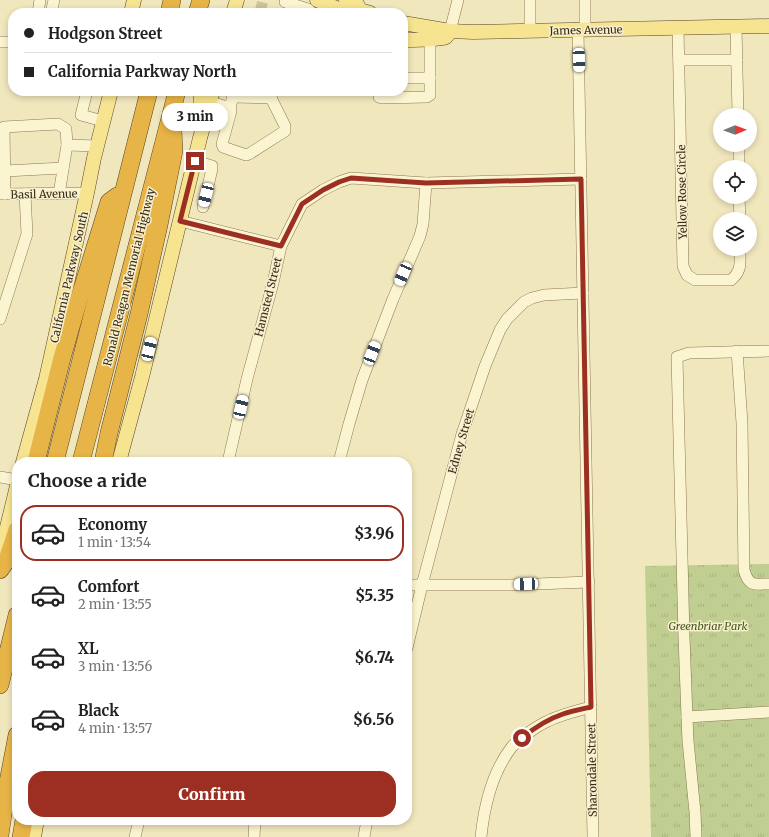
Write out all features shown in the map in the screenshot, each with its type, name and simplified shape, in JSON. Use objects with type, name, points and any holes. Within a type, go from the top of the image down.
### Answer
[{"type":"highway","name":"Ronald Reagan Memorial Highway","points":[[82,457],[176,96]]},
{"type":"highway","points":[[56,457],[147,98]]},
{"type":"highway","points":[[105,457],[109,433],[152,256],[174,151],[172,112]]},
{"type":"highway","points":[[37,457],[62,358],[109,202],[123,190]]},
{"type":"highway","points":[[0,570],[7,560],[12,545]]},
{"type":"highway","points":[[0,685],[12,636]]},
{"type":"highway","points":[[0,835],[12,761]]},
{"type":"highway","points":[[22,837],[23,825]]},
{"type":"main road","points":[[317,0],[345,8]]},
{"type":"main road","points":[[346,0],[357,4],[358,8]]},
{"type":"main road","points":[[408,24],[430,34],[446,37],[450,31]]},
{"type":"main road","name":"James Avenue","points":[[450,31],[473,32],[769,26]]},
{"type":"main road","points":[[408,39],[430,34]]},
{"type":"main road","name":"California Parkway South","points":[[24,457],[46,379],[88,193],[108,96]]},
{"type":"main road","points":[[200,138],[201,96]]},
{"type":"main road","points":[[120,457],[142,377],[200,138],[212,96]]},
{"type":"main road","points":[[0,556],[10,480]]},
{"type":"main road","points":[[34,837],[36,825]]},
{"type":"street","points":[[450,31],[458,0]]},
{"type":"street","points":[[530,0],[530,31]]},
{"type":"street","name":"Sharondale Street","points":[[585,0],[582,30],[581,179],[593,837]]},
{"type":"street","points":[[285,2],[305,8]]},
{"type":"street","points":[[736,27],[738,108]]},
{"type":"street","name":"Yellow Rose Circle","points":[[678,28],[683,266],[687,275],[695,280],[731,280],[736,276],[740,267],[740,256]]},
{"type":"street","points":[[379,96],[382,98],[427,97],[430,95],[430,34]]},
{"type":"street","points":[[679,60],[737,60]]},
{"type":"street","points":[[408,78],[430,78]]},
{"type":"street","points":[[86,96],[81,115],[103,121]]},
{"type":"street","points":[[212,96],[232,99],[263,96]]},
{"type":"street","points":[[232,99],[231,111],[222,144],[223,147],[246,155],[285,131],[273,96]]},
{"type":"street","points":[[3,194],[5,171],[4,127],[58,124],[66,129],[67,145],[59,194]]},
{"type":"street","points":[[67,145],[97,146]]},
{"type":"street","points":[[195,161],[212,166],[203,207]]},
{"type":"street","points":[[5,171],[63,168]]},
{"type":"street","name":"Hamsted Street","points":[[229,457],[247,379],[273,283],[281,246],[302,204],[323,190],[351,178],[426,183],[581,179]]},
{"type":"street","points":[[340,457],[362,380],[393,298],[420,236],[423,224],[426,183]]},
{"type":"street","name":"Basil Avenue","points":[[3,194],[88,193]]},
{"type":"street","points":[[0,319],[27,234],[25,194]]},
{"type":"street","points":[[180,221],[281,246]]},
{"type":"street","name":"Edney Street","points":[[412,627],[462,434],[485,366],[500,330],[507,319],[524,302],[532,298],[544,295],[583,293]]},
{"type":"street","points":[[696,837],[687,717],[677,357],[689,353],[769,351]]},
{"type":"street","points":[[737,352],[742,423],[744,570],[746,578],[750,583],[769,584]]},
{"type":"street","points":[[412,585],[510,585],[589,582]]},
{"type":"street","points":[[481,837],[486,805],[494,779],[501,763],[512,747],[532,730],[547,721],[563,714],[591,707]]},
{"type":"street","points":[[687,717],[769,712]]},
{"type":"street","points":[[135,837],[138,825]]},
{"type":"street","points":[[254,837],[255,825]]},
{"type":"street","points":[[364,837],[366,825]]},
{"type":"green space","name":"Greenbriar Park","points":[[769,564],[769,837],[651,837],[645,566]]},
{"type":"tunnel","points":[[261,8],[263,0]]},
{"type":"route","points":[[195,161],[180,221],[281,246],[302,204],[323,190],[351,178],[426,183],[581,179],[591,707],[563,714],[547,721],[522,738]]}]
